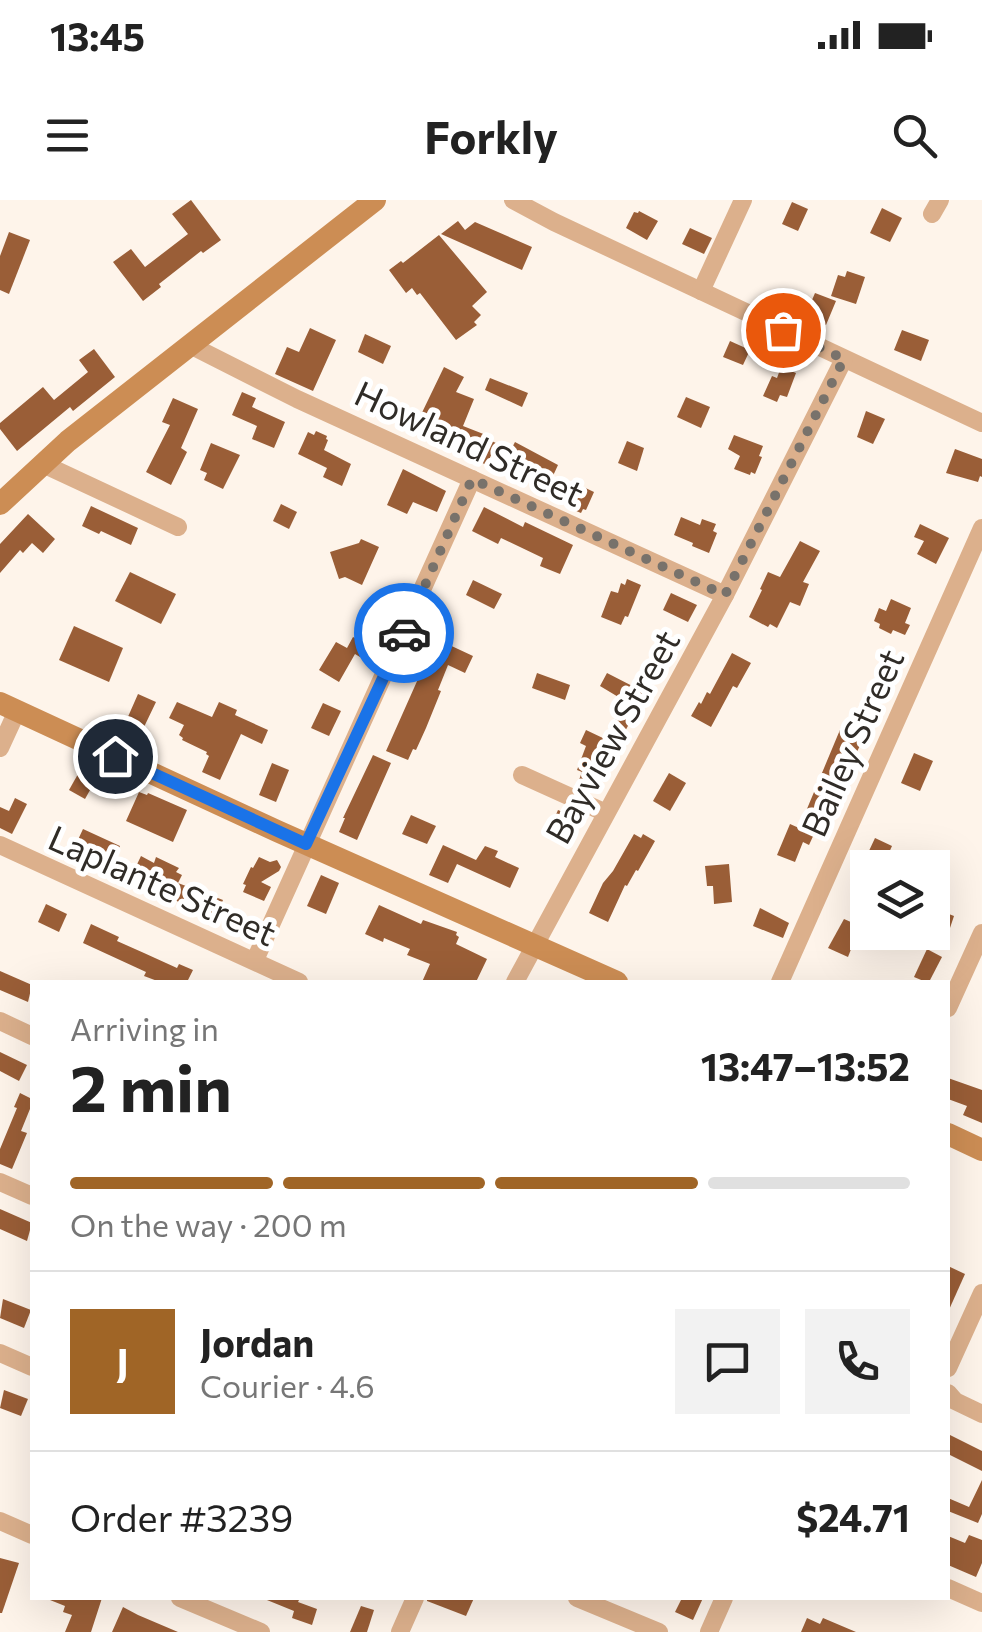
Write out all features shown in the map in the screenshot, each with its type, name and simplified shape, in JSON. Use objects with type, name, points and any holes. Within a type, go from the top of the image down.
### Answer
[{"type":"main road","points":[[0,504],[68,441],[375,200]]},
{"type":"main road","points":[[9,707],[611,980]]},
{"type":"main road","points":[[950,1135],[982,1150]]},
{"type":"street","points":[[513,200],[982,422]]},
{"type":"street","points":[[701,291],[743,200]]},
{"type":"street","name":"Howland Street","points":[[190,345],[297,399],[725,595]]},
{"type":"street","name":"Bayview Street","points":[[516,980],[725,595],[844,359]]},
{"type":"street","points":[[43,464],[178,526]]},
{"type":"street","points":[[255,960],[472,479]]},
{"type":"street","name":"Bailey Street","points":[[781,980],[982,528]]},
{"type":"street","points":[[0,748],[9,707]]},
{"type":"street","points":[[522,775],[606,814]]},
{"type":"street","name":"Laplante Street","points":[[0,846],[296,980]]},
{"type":"street","points":[[950,1004],[982,933]]},
{"type":"street","points":[[0,1021],[30,1035]]},
{"type":"street","points":[[0,1182],[30,1195]]},
{"type":"street","points":[[950,1364],[982,1293]]},
{"type":"street","points":[[0,1353],[30,1366]]},
{"type":"street","points":[[950,1395],[982,1414]]},
{"type":"street","points":[[0,1521],[30,1534]]},
{"type":"street","points":[[950,1589],[982,1603]]},
{"type":"street","points":[[185,1600],[259,1632]]},
{"type":"street","points":[[400,1632],[413,1600]]},
{"type":"street","points":[[582,1600],[659,1632]]},
{"type":"street","points":[[709,1632],[723,1600]]},
{"type":"building","points":[[191,200],[221,240],[201,251],[143,301],[113,262],[131,249],[145,267],[188,234],[172,214]]},
{"type":"building","points":[[792,202],[808,209],[798,231],[782,224]]},
{"type":"building","points":[[882,208],[902,218],[890,242],[870,233]]},
{"type":"building","points":[[634,212],[658,221],[647,240],[626,228]]},
{"type":"building","points":[[458,221],[465,230],[475,222],[532,247],[522,270],[441,234]]},
{"type":"building","points":[[690,228],[712,238],[704,254],[682,244]]},
{"type":"building","points":[[9,232],[30,240],[9,294],[0,290],[0,256]]},
{"type":"building","points":[[439,235],[487,292],[472,306],[481,315],[474,322],[477,325],[456,340],[420,293],[417,295],[412,288],[406,293],[389,270]]},
{"type":"building","points":[[847,271],[865,277],[856,304],[831,296],[838,275],[845,277]]},
{"type":"building","points":[[815,293],[836,301],[826,325],[819,322],[817,327],[803,321]]},
{"type":"building","points":[[310,328],[336,340],[313,391],[275,374],[287,347],[299,352]]},
{"type":"building","points":[[902,330],[929,340],[921,361],[894,350]]},
{"type":"building","points":[[365,334],[391,346],[383,364],[358,352]]},
{"type":"building","points":[[730,341],[750,350],[743,365],[723,357]]},
{"type":"building","points":[[94,349],[115,377],[73,411],[70,407],[17,451],[0,429],[0,423],[43,387],[54,400],[88,372],[79,360]]},
{"type":"building","points":[[444,367],[464,377],[456,392],[474,399],[463,426],[496,443],[487,465],[450,450],[453,443],[416,425]]},
{"type":"building","points":[[781,367],[796,373],[787,397],[780,395],[777,402],[763,396]]},
{"type":"building","points":[[490,378],[528,393],[522,407],[485,390]]},
{"type":"building","points":[[242,392],[256,398],[252,407],[285,422],[274,448],[252,439],[257,426],[232,415]]},
{"type":"building","points":[[686,397],[710,407],[701,428],[677,417]]},
{"type":"building","points":[[173,398],[198,409],[181,448],[187,452],[171,485],[146,472],[170,425],[162,422]]},
{"type":"building","points":[[866,411],[885,419],[873,444],[857,437]]},
{"type":"building","points":[[316,431],[327,436],[324,450],[351,464],[342,486],[323,477],[327,468],[298,454],[308,432],[314,435]]},
{"type":"building","points":[[734,435],[763,446],[755,474],[734,469],[740,456],[728,449]]},
{"type":"building","points":[[627,441],[644,448],[637,471],[618,463]]},
{"type":"building","points":[[515,442],[558,465],[546,491],[531,485],[537,472],[507,457]]},
{"type":"building","points":[[211,443],[240,455],[223,489],[204,480],[207,473],[200,470]]},
{"type":"building","points":[[955,449],[982,459],[982,477],[978,482],[946,473]]},
{"type":"building","points":[[403,469],[446,491],[437,512],[413,502],[407,514],[387,505]]},
{"type":"building","points":[[577,484],[594,492],[581,513],[569,508]]},
{"type":"building","points":[[281,504],[297,512],[289,529],[273,521]]},
{"type":"building","points":[[91,506],[138,528],[131,545],[82,526]]},
{"type":"building","points":[[484,507],[523,527],[525,522],[573,545],[560,574],[540,566],[543,558],[501,538],[498,544],[472,531]]},
{"type":"building","points":[[28,514],[55,539],[43,553],[32,543],[23,553],[20,550],[0,573],[0,544]]},
{"type":"building","points":[[681,517],[700,525],[702,519],[716,524],[713,531],[717,533],[709,553],[674,535]]},
{"type":"building","points":[[920,524],[949,538],[936,564],[917,554],[924,541],[914,537]]},
{"type":"building","points":[[361,539],[379,547],[362,585],[345,577],[339,579],[330,552]]},
{"type":"building","points":[[800,541],[820,551],[803,582],[809,584],[800,606],[790,602],[777,628],[770,624],[768,627],[749,617],[768,572],[780,577]]},
{"type":"building","points":[[130,572],[176,594],[161,624],[115,601]]},
{"type":"building","points":[[627,579],[641,585],[621,625],[601,617],[611,591],[618,593]]},
{"type":"building","points":[[473,580],[502,594],[494,609],[466,595]]},
{"type":"building","points":[[671,593],[697,605],[688,622],[663,610]]},
{"type":"building","points":[[891,599],[911,608],[905,635],[893,630],[891,634],[874,621],[879,608],[886,611]]},
{"type":"building","points":[[74,626],[123,648],[109,682],[59,660]]},
{"type":"building","points":[[353,637],[368,645],[360,657],[355,654],[339,682],[319,670],[336,642],[347,648]]},
{"type":"building","points":[[443,642],[473,656],[465,673],[448,665],[426,728],[408,760],[386,751],[422,670],[429,673]]},
{"type":"building","points":[[732,653],[751,663],[737,688],[733,686],[711,727],[691,716],[707,692],[710,694]]},
{"type":"building","points":[[537,673],[570,685],[565,700],[532,688]]},
{"type":"building","points":[[607,673],[646,693],[610,754],[598,787],[579,780],[582,772],[577,770],[586,746],[580,743],[586,730],[605,739],[625,701],[600,686]]},
{"type":"building","points":[[138,694],[156,702],[139,730],[128,725],[127,719]]},
{"type":"building","points":[[177,702],[212,717],[219,702],[237,710],[235,715],[268,730],[262,744],[241,734],[220,780],[202,772],[207,752],[182,740],[179,735],[184,725],[169,718]]},
{"type":"building","points":[[323,703],[341,711],[329,736],[311,728]]},
{"type":"building","points":[[842,725],[865,735],[855,756],[841,776],[809,845],[803,842],[795,862],[777,855],[790,824],[799,828]]},
{"type":"building","points":[[914,753],[933,761],[920,791],[901,783]]},
{"type":"building","points":[[373,755],[391,763],[357,840],[339,832]]},
{"type":"building","points":[[272,763],[289,770],[276,802],[259,795]]},
{"type":"building","points":[[82,767],[98,776],[85,799],[69,790]]},
{"type":"building","points":[[669,773],[686,783],[670,811],[653,801]]},
{"type":"building","points":[[139,792],[187,810],[173,842],[126,821]]},
{"type":"building","points":[[15,798],[27,804],[12,834],[0,828],[0,807],[9,811]]},
{"type":"building","points":[[558,810],[582,820],[574,838],[550,828]]},
{"type":"building","points":[[411,815],[436,826],[427,844],[402,834]]},
{"type":"building","points":[[83,829],[120,846],[112,863],[76,844]]},
{"type":"building","points":[[634,834],[655,841],[625,885],[608,922],[589,913]]},
{"type":"building","points":[[875,838],[892,846],[890,850],[869,850]]},
{"type":"building","points":[[443,845],[476,860],[485,846],[498,851],[495,857],[519,868],[510,888],[457,864],[448,883],[429,875]]},
{"type":"building","points":[[141,856],[154,863],[156,857],[179,868],[176,872],[182,875],[178,883],[223,900],[215,919],[130,879]]},
{"type":"building","points":[[259,857],[270,862],[277,860],[281,867],[261,882],[271,887],[264,901],[243,892],[243,884]]},
{"type":"building","points":[[729,864],[732,902],[714,904],[713,886],[707,886],[705,866]]},
{"type":"building","points":[[321,875],[339,883],[326,914],[307,906]]},
{"type":"building","points":[[46,904],[67,914],[59,932],[38,922]]},
{"type":"building","points":[[379,905],[421,924],[423,920],[457,932],[456,944],[487,959],[477,980],[423,980],[430,964],[407,955],[410,949],[365,934]]},
{"type":"building","points":[[760,908],[789,923],[783,938],[753,926]]},
{"type":"building","points":[[844,919],[850,922],[848,957],[828,948]]},
{"type":"building","points":[[91,924],[119,937],[117,941],[177,968],[179,964],[193,970],[188,980],[155,980],[144,976],[146,972],[83,943]]},
{"type":"building","points":[[927,950],[942,957],[930,980],[914,977]]},
{"type":"building","points":[[0,971],[30,984],[28,1002],[0,990]]},
{"type":"building","points":[[0,1052],[27,1065],[19,1081],[0,1071]]},
{"type":"building","points":[[950,1079],[982,1090],[982,1123],[963,1115],[967,1106],[950,1100]]},
{"type":"building","points":[[20,1093],[30,1098],[21,1131],[27,1133],[12,1169],[0,1164],[0,1149],[17,1108],[14,1107]]},
{"type":"building","points":[[0,1209],[30,1222],[27,1241],[0,1229]]},
{"type":"building","points":[[950,1267],[965,1274],[950,1308]]},
{"type":"building","points":[[3,1299],[30,1310],[24,1328],[0,1318]]},
{"type":"building","points":[[4,1390],[28,1399],[21,1416],[0,1408]]},
{"type":"building","points":[[950,1435],[982,1451],[982,1471],[950,1455]]},
{"type":"building","points":[[982,1480],[982,1514],[978,1523],[950,1512],[950,1499],[969,1507]]},
{"type":"building","points":[[969,1535],[982,1540],[982,1563],[976,1577],[950,1566],[950,1537],[965,1543]]},
{"type":"building","points":[[0,1558],[19,1563],[2,1613],[0,1613]]},
{"type":"building","points":[[50,1600],[101,1600],[91,1632],[65,1632],[72,1615],[63,1612],[65,1606]]},
{"type":"building","points":[[267,1600],[299,1600],[317,1609],[312,1625],[292,1618],[294,1611]]},
{"type":"building","points":[[427,1600],[473,1600],[466,1616]]},
{"type":"building","points":[[681,1600],[702,1600],[693,1620],[675,1612]]},
{"type":"building","points":[[361,1606],[374,1610],[367,1632],[350,1632]]},
{"type":"building","points":[[123,1607],[138,1615],[178,1632],[112,1632]]},
{"type":"building","points":[[807,1618],[820,1624],[823,1618],[856,1632],[801,1632]]},
{"type":"way so far","points":[[404,633],[472,479],[725,595],[844,359],[783,330]]},
{"type":"route","points":[[115,756],[306,844],[404,633]]}]
